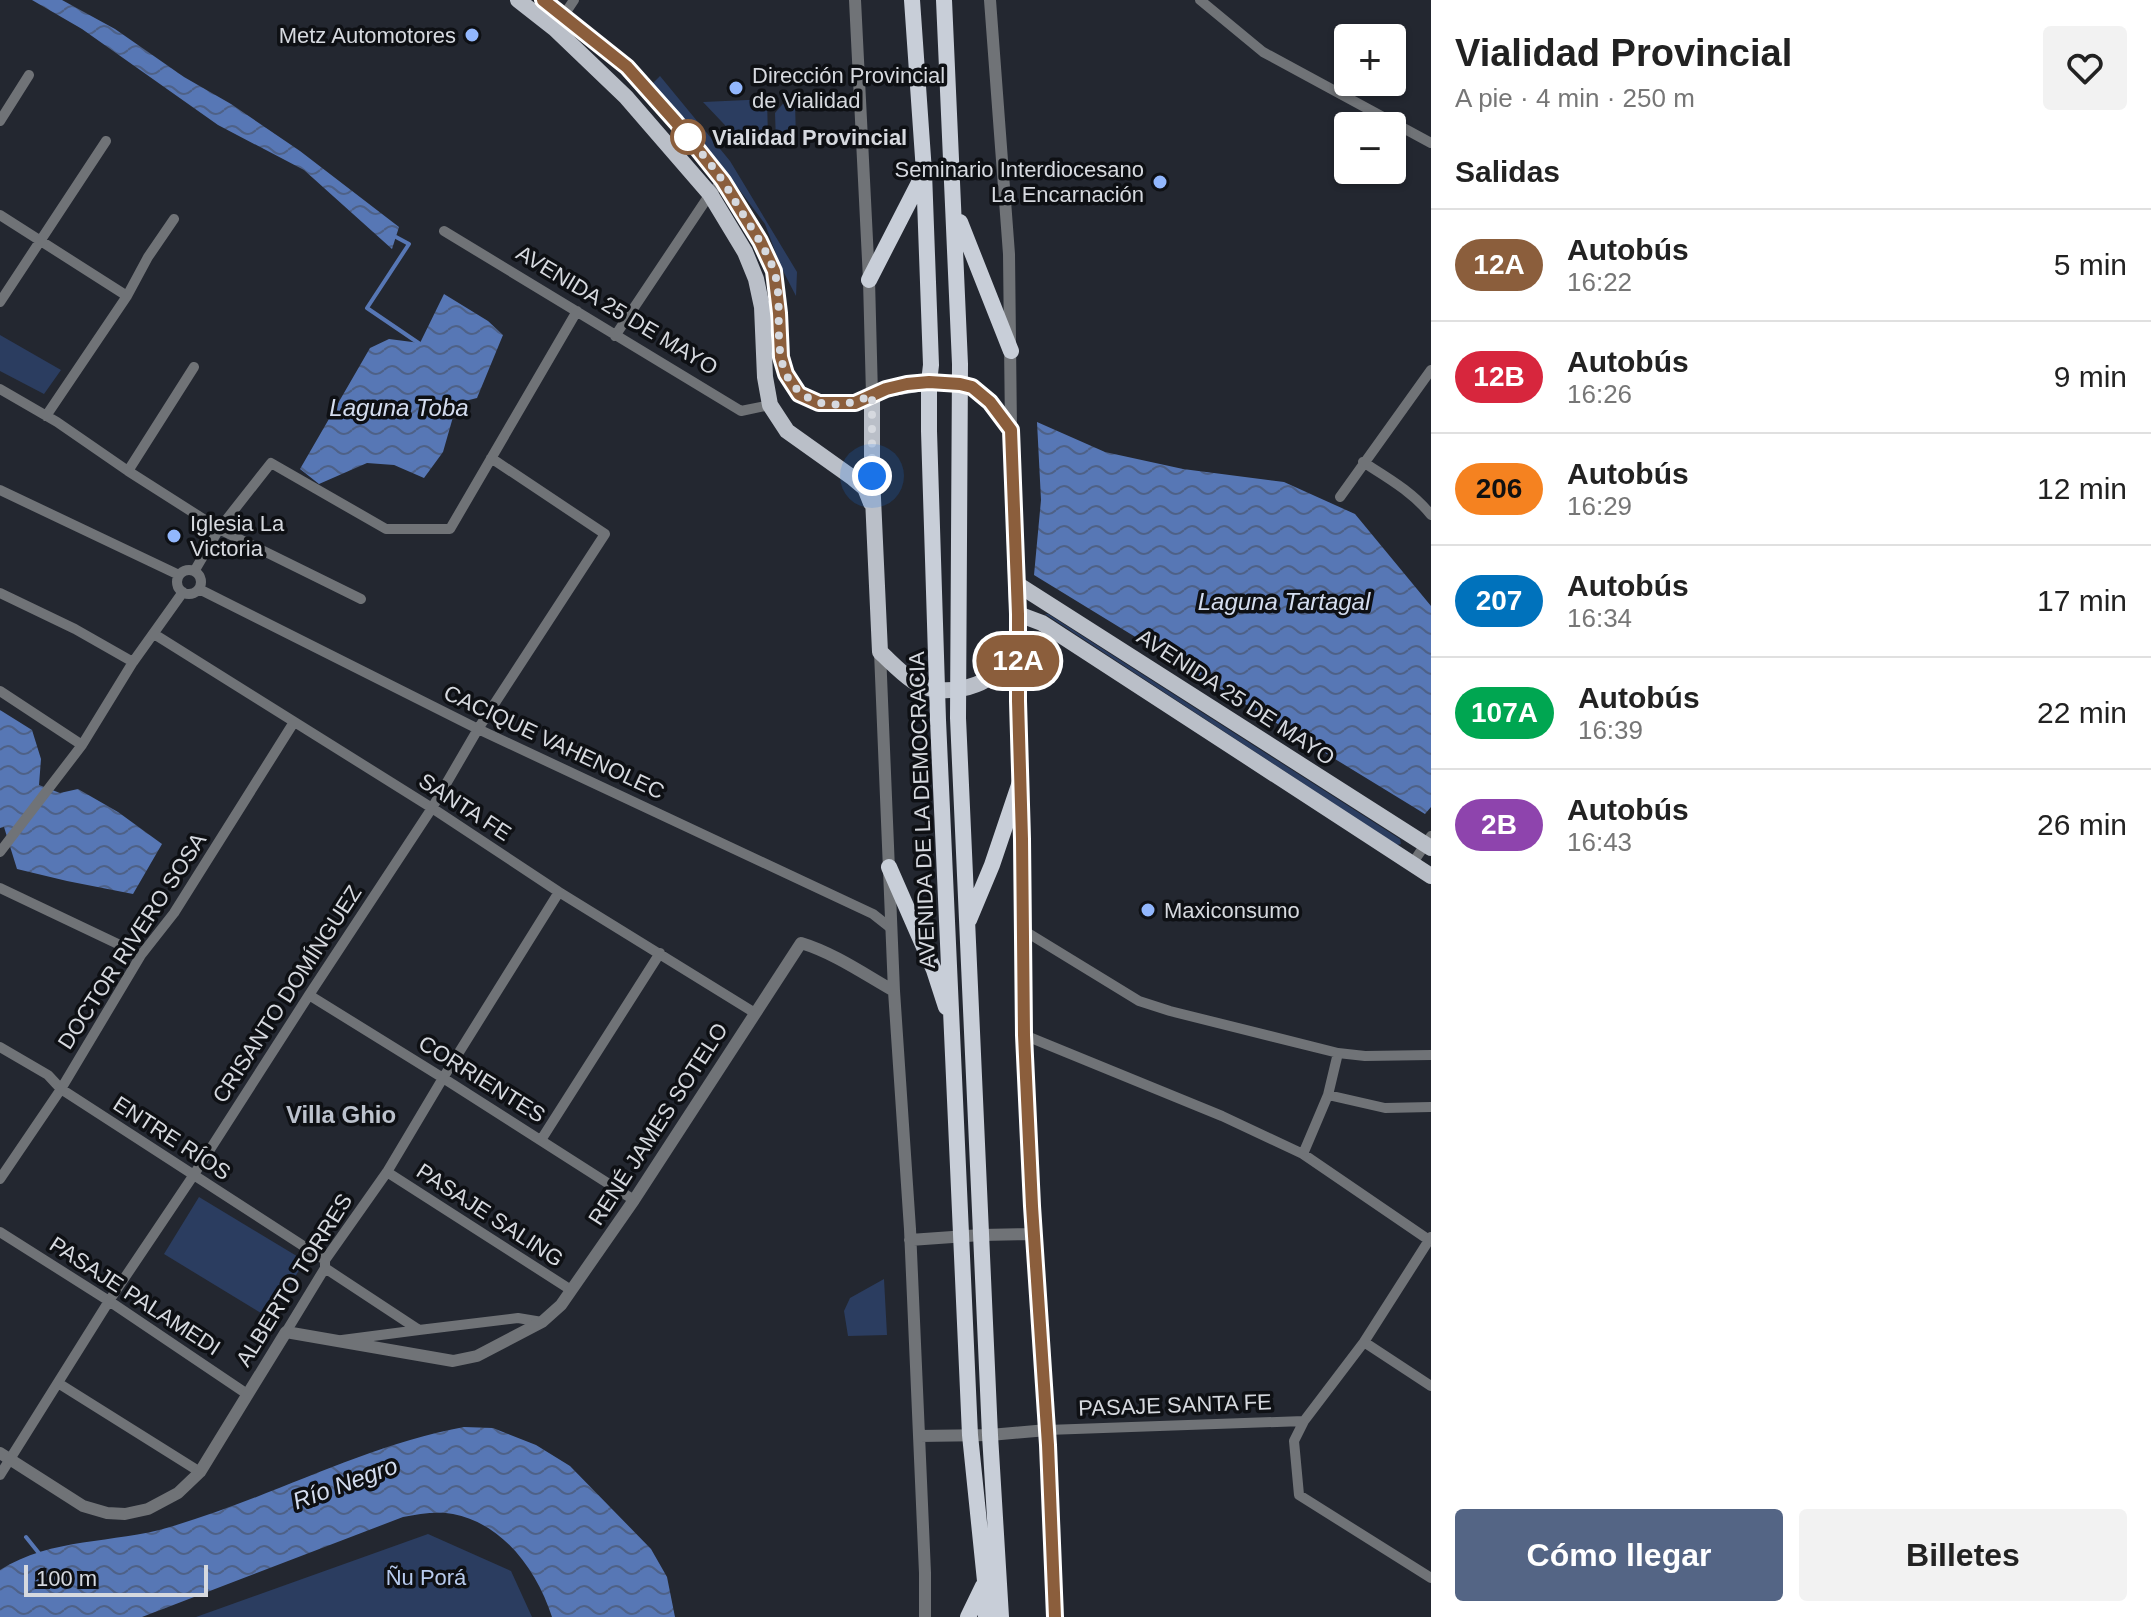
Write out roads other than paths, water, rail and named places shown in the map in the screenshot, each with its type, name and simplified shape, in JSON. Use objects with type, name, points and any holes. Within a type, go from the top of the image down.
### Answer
[{"type":"highway","name":"AVENIDA DE LA DEMOCRACIA","points":[[912,0],[924,172],[938,690],[970,1435],[986,1617]]},
{"type":"highway","name":"AVENIDA DE LA DEMOCRACIA","points":[[944,0],[961,425],[958,718],[1001,1617]]},
{"type":"highway","points":[[869,280],[924,172]]},
{"type":"highway","points":[[953,200],[1011,351]]},
{"type":"highway","points":[[967,925],[992,865],[1020,782]]},
{"type":"highway","points":[[889,867],[934,970],[953,1036]]},
{"type":"highway","points":[[968,1617],[985,1581]]},
{"type":"main road","points":[[518,0],[559,22],[627,67],[723,181],[760,241],[774,271],[781,357],[786,374],[799,394],[819,403],[855,403],[872,395],[886,389],[907,384],[960,384],[972,387],[990,402],[1011,430],[1018,633],[1005,664],[991,676],[960,690],[938,690],[914,682],[880,652],[873,508],[872,395]]},
{"type":"main road","points":[[543,0],[710,194],[745,252],[756,279],[762,307],[765,377],[770,405],[787,431],[865,488],[873,508]]},
{"type":"main road","name":"AVENIDA 25 DE MAYO","points":[[1017,584],[1429,843]]},
{"type":"main road","name":"AVENIDA 25 DE MAYO","points":[[1018,614],[1042,623],[1431,876]]},
{"type":"street","points":[[559,22],[574,0]]},
{"type":"street","points":[[855,0],[872,395]]},
{"type":"street","points":[[990,0],[1009,254],[1011,430]]},
{"type":"street","points":[[1200,0],[1263,52],[1431,143]]},
{"type":"street","points":[[0,121],[29,75]]},
{"type":"street","points":[[0,302],[106,141]]},
{"type":"street","points":[[615,336],[710,194],[723,181]]},
{"type":"street","points":[[0,215],[127,296]]},
{"type":"street","points":[[46,416],[127,296],[174,219]]},
{"type":"street","name":"AVENIDA 25 DE MAYO","points":[[444,231],[741,411],[770,405]]},
{"type":"street","points":[[195,570],[219,529],[271,463],[386,529],[450,529],[577,311]]},
{"type":"street","points":[[128,471],[194,367]]},
{"type":"street","points":[[1340,497],[1431,370]]},
{"type":"street","points":[[0,389],[219,529],[361,599]]},
{"type":"street","name":"CRISANTO DOMÍNGUEZ","points":[[0,1475],[5,1456],[58,1383],[193,1176],[605,534],[491,458]]},
{"type":"street","points":[[1363,462],[1400,485],[1431,515]]},
{"type":"street","points":[[0,490],[179,575]]},
{"type":"street","points":[[186,569],[195,570],[202,582],[199,589],[189,594],[183,592],[178,588],[179,575],[186,569]]},
{"type":"street","name":"CACIQUE VAHENOLEC","points":[[199,589],[478,729],[873,914],[892,929]]},
{"type":"street","points":[[2,850],[82,745],[133,662],[183,592]]},
{"type":"street","points":[[0,593],[75,629],[133,662]]},
{"type":"street","points":[[1018,633],[1024,1035],[1055,1617]]},
{"type":"street","name":"SANTA FE","points":[[154,634],[755,1013]]},
{"type":"street","name":"AVENIDA DE LA DEMOCRACIA","points":[[880,652],[894,991],[910,1240],[925,1617]]},
{"type":"street","points":[[0,691],[82,745]]},
{"type":"street","name":"DOCTOR RIVERO SOSA","points":[[0,1179],[61,1089],[141,955],[174,913],[294,722]]},
{"type":"street","points":[[1412,864],[1429,843]]},
{"type":"street","points":[[0,888],[141,955]]},
{"type":"street","name":"ALBERTO TORRES","points":[[5,1456],[83,1506],[107,1513],[125,1514],[148,1509],[178,1493],[200,1472],[325,1264],[387,1172],[559,892]]},
{"type":"street","points":[[1023,930],[1139,1001],[1170,1011],[1338,1053],[1365,1056],[1431,1055]]},
{"type":"street","name":"RENÉ JAMES SOTELO","points":[[542,1322],[561,1305],[634,1200],[801,943],[851,966],[894,991]]},
{"type":"street","points":[[541,1140],[660,953]]},
{"type":"street","name":"CORRIENTES","points":[[309,995],[634,1200]]},
{"type":"street","points":[[1024,1035],[1222,1116],[1303,1154],[1430,1238],[1364,1342],[1304,1421],[1294,1441],[1299,1495],[1430,1574]]},
{"type":"street","name":"ENTRE RÍOS","points":[[0,1047],[48,1075],[61,1089],[419,1330]]},
{"type":"street","points":[[1303,1154],[1328,1095],[1338,1053]]},
{"type":"street","points":[[1328,1095],[1385,1108],[1431,1107]]},
{"type":"street","name":"PASAJE SALING","points":[[387,1172],[571,1290]]},
{"type":"street","name":"PASAJE PALAMEDI","points":[[0,1232],[247,1394]]},
{"type":"street","points":[[910,1240],[1034,1234]]},
{"type":"street","points":[[336,1340],[518,1318],[542,1322]]},
{"type":"street","points":[[286,1332],[453,1361],[477,1356],[542,1322]]},
{"type":"street","points":[[1364,1342],[1431,1386]]},
{"type":"street","points":[[58,1383],[200,1472]]},
{"type":"street","name":"PASAJE SANTA FE","points":[[1047,1430],[1304,1421]]},
{"type":"street","points":[[919,1436],[1047,1430]]},
{"type":"water","points":[[32,0],[62,0],[115,29],[300,151],[399,227],[392,249],[304,170],[218,125],[82,29]]},
{"type":"water","name":"Laguna Toba","points":[[444,294],[488,321],[503,335],[477,398],[457,403],[443,452],[424,478],[394,465],[367,463],[319,484],[300,469],[370,348],[389,339],[420,343]]},
{"type":"water","name":"Laguna Tartagal","points":[[1037,422],[1105,452],[1183,469],[1284,482],[1355,514],[1431,606],[1431,807],[1425,814],[1034,575],[1041,500]]},
{"type":"water","points":[[0,710],[32,730],[41,759],[39,785],[60,793],[78,789],[118,812],[162,844],[133,894],[17,869],[4,827],[0,828]]},
{"type":"water","name":"Río Negro","points":[[464,1427],[493,1428],[536,1445],[570,1466],[651,1549],[667,1577],[675,1617],[552,1617],[528,1567],[503,1539],[471,1519],[441,1513],[403,1517],[142,1617],[0,1617],[0,1570],[20,1559],[62,1546],[170,1527],[353,1459]]},
{"type":"waterway","points":[[396,237],[409,244],[367,308],[420,344]]},
{"type":"waterway","points":[[26,1537],[42,1557]]},
{"type":"place","name":"Metz Automotores","points":[[472,35]]},
{"type":"place","name":"Dirección Provincial de Vialidad","points":[[736,88]]},
{"type":"place","name":"Vialidad Provincial","points":[[688,137]]},
{"type":"place","name":"Seminario Interdiocesano La Encarnación","points":[[1160,182]]},
{"type":"place","name":"Iglesia La Victoria","points":[[174,536]]},
{"type":"place","name":"Maxiconsumo","points":[[1148,910]]},
{"type":"district","name":"Villa Ghio","points":[[341,1114]]},
{"type":"park label","name":"Ñu Porá","points":[[426,1577]]}]
